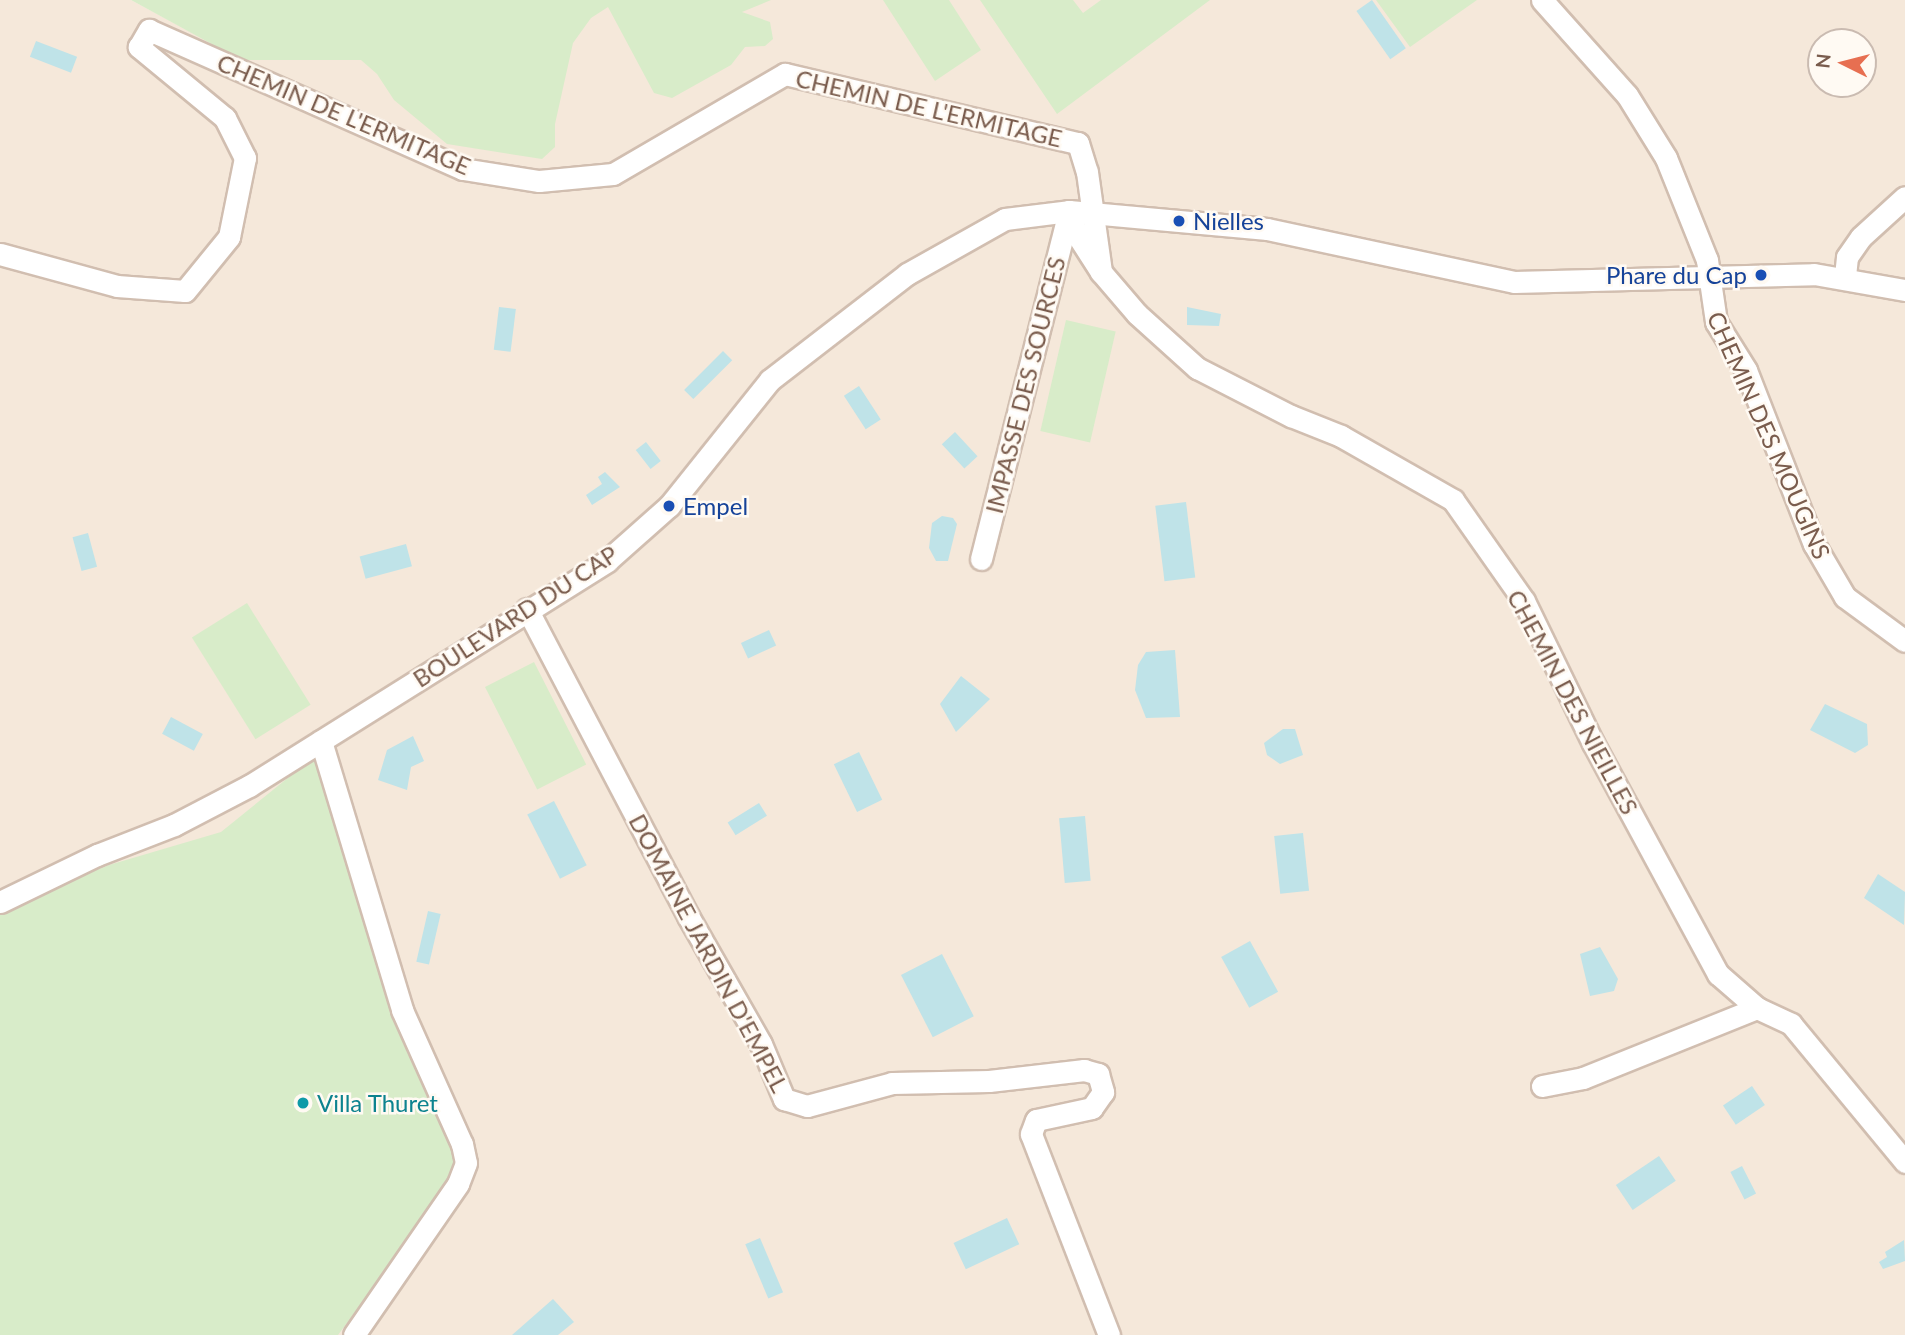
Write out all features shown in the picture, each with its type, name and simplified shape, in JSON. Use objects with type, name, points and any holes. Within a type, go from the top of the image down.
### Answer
[{"type":"street","name":"CHEMIN DES MOUGINS","points":[[1542,0],[1627,95],[1666,158],[1707,260],[1716,322],[1745,370],[1814,544],[1845,597],[1905,640]]},
{"type":"street","name":"CHEMIN DE L'ERMITAGE","points":[[0,254],[117,286],[185,291],[229,237],[246,158],[225,118],[139,47],[149,30],[463,169],[539,181],[613,174],[785,74],[1078,143],[1093,214]]},
{"type":"street","points":[[1845,276],[1847,257],[1861,237],[1905,197]]},
{"type":"street","name":"BOULEVARD DU CAP","points":[[0,902],[97,855],[174,825],[321,741],[607,561],[659,515],[770,380],[907,274],[1005,219],[1025,213],[1069,211],[1267,229],[1514,282],[1845,276],[1905,290]]},
{"type":"street","name":"CHEMIN DES NIEILLES","points":[[1069,211],[1076,233],[1101,272],[1137,314],[1197,368],[1291,416],[1341,436],[1454,500],[1524,601],[1593,743],[1718,974],[1757,1008],[1791,1024],[1905,1161]]},
{"type":"street","name":"IMPASSE DES SOURCES","points":[[981,559],[1069,211]]},
{"type":"street","points":[[1093,214],[1101,272]]},
{"type":"street","name":"DOMAINE JARDIN D'EMPEL","points":[[527,609],[688,916],[761,1044],[785,1099],[807,1106],[891,1083],[989,1081],[1084,1070],[1098,1074],[1103,1092],[1092,1108],[1036,1120],[1031,1134],[1109,1335]]},
{"type":"street","points":[[321,741],[402,1010],[462,1144],[466,1163],[458,1184],[354,1335]]},
{"type":"street","points":[[1542,1086],[1583,1078],[1757,1008]]},
{"type":"shaded area","points":[[0,0],[131,0],[241,59],[329,60],[359,0],[1905,0],[1905,1335],[0,1335]]},
{"type":"green space","points":[[131,0],[771,0],[742,12],[770,22],[773,39],[765,46],[745,47],[731,65],[672,98],[654,93],[608,7],[591,18],[573,43],[555,124],[555,147],[542,159],[447,144],[394,100],[377,74],[361,60],[241,60]]},
{"type":"green space","points":[[883,0],[949,0],[981,50],[935,81]]},
{"type":"green space","points":[[980,0],[1073,0],[1083,13],[1101,0],[1210,0],[1057,114]]},
{"type":"green space","points":[[1376,0],[1477,0],[1410,47]]},
{"type":"green space","points":[[1066,320],[1116,331],[1090,443],[1040,431]]},
{"type":"green space","points":[[247,603],[311,705],[255,739],[192,637]]},
{"type":"green space","points":[[534,662],[586,764],[537,789],[485,687]]},
{"type":"green space","points":[[310,760],[317,761],[458,1159],[451,1184],[338,1335],[0,1335],[0,915],[36,894],[109,865],[221,832]]},
{"type":"water","points":[[1372,0],[1406,48],[1390,59],[1356,11]]},
{"type":"water","points":[[36,41],[77,57],[71,73],[30,57]]},
{"type":"water","points":[[499,307],[516,309],[511,352],[494,350]]},
{"type":"water","points":[[1187,307],[1221,314],[1219,326],[1187,325]]},
{"type":"water","points":[[723,351],[732,360],[693,399],[684,390]]},
{"type":"water","points":[[859,386],[881,420],[866,429],[844,396]]},
{"type":"water","points":[[955,432],[978,456],[964,468],[942,444]]},
{"type":"water","points":[[646,442],[661,461],[651,469],[636,450]]},
{"type":"water","points":[[605,472],[620,487],[592,505],[586,495],[602,484],[598,477]]},
{"type":"water","points":[[1186,502],[1195,577],[1164,581],[1155,506]]},
{"type":"water","points":[[942,516],[953,518],[957,524],[948,561],[936,561],[929,548],[932,523]]},
{"type":"water","points":[[88,533],[97,567],[82,571],[73,537]]},
{"type":"water","points":[[406,544],[412,566],[366,579],[360,556]]},
{"type":"water","points":[[769,630],[776,645],[748,659],[741,643]]},
{"type":"water","points":[[1175,650],[1180,717],[1146,718],[1135,690],[1138,665],[1146,652]]},
{"type":"water","points":[[961,676],[990,699],[956,732],[940,704]]},
{"type":"water","points":[[1825,704],[1867,724],[1868,745],[1855,753],[1810,730]]},
{"type":"water","points":[[171,717],[203,734],[194,751],[162,734]]},
{"type":"water","points":[[1283,729],[1295,729],[1303,755],[1280,764],[1267,755],[1264,743]]},
{"type":"water","points":[[413,736],[424,761],[411,767],[407,790],[378,780],[387,750]]},
{"type":"water","points":[[859,752],[882,800],[857,812],[834,764]]},
{"type":"water","points":[[554,801],[587,865],[560,879],[527,815]]},
{"type":"water","points":[[759,803],[767,816],[736,835],[728,823]]},
{"type":"water","points":[[1085,816],[1091,881],[1065,883],[1059,818]]},
{"type":"water","points":[[1303,833],[1309,891],[1280,894],[1274,836]]},
{"type":"water","points":[[1878,874],[1905,892],[1904,925],[1864,898]]},
{"type":"water","points":[[428,911],[441,914],[429,965],[416,962]]},
{"type":"water","points":[[1250,941],[1278,992],[1249,1008],[1221,957]]},
{"type":"water","points":[[1600,947],[1618,979],[1614,991],[1590,996],[1580,954]]},
{"type":"water","points":[[942,954],[974,1016],[933,1037],[901,975]]},
{"type":"water","points":[[1752,1086],[1765,1105],[1736,1125],[1723,1106]]},
{"type":"water","points":[[1659,1156],[1676,1181],[1633,1210],[1616,1185]]},
{"type":"water","points":[[1742,1166],[1756,1194],[1744,1200],[1730,1172]]},
{"type":"water","points":[[1007,1218],[1019,1244],[966,1269],[954,1243]]},
{"type":"water","points":[[760,1238],[783,1292],[768,1299],[745,1244]]},
{"type":"water","points":[[1904,1240],[1905,1261],[1883,1269],[1879,1262],[1887,1257],[1885,1252]]},
{"type":"water","points":[[553,1299],[574,1322],[558,1335],[512,1335]]},
{"type":"place","name":"Nielles","points":[[1179,221]]},
{"type":"place","name":"Phare du Cap","points":[[1761,275]]},
{"type":"place","name":"Empel","points":[[669,506]]},
{"type":"place","name":"Villa Thuret","points":[[303,1103]]}]
